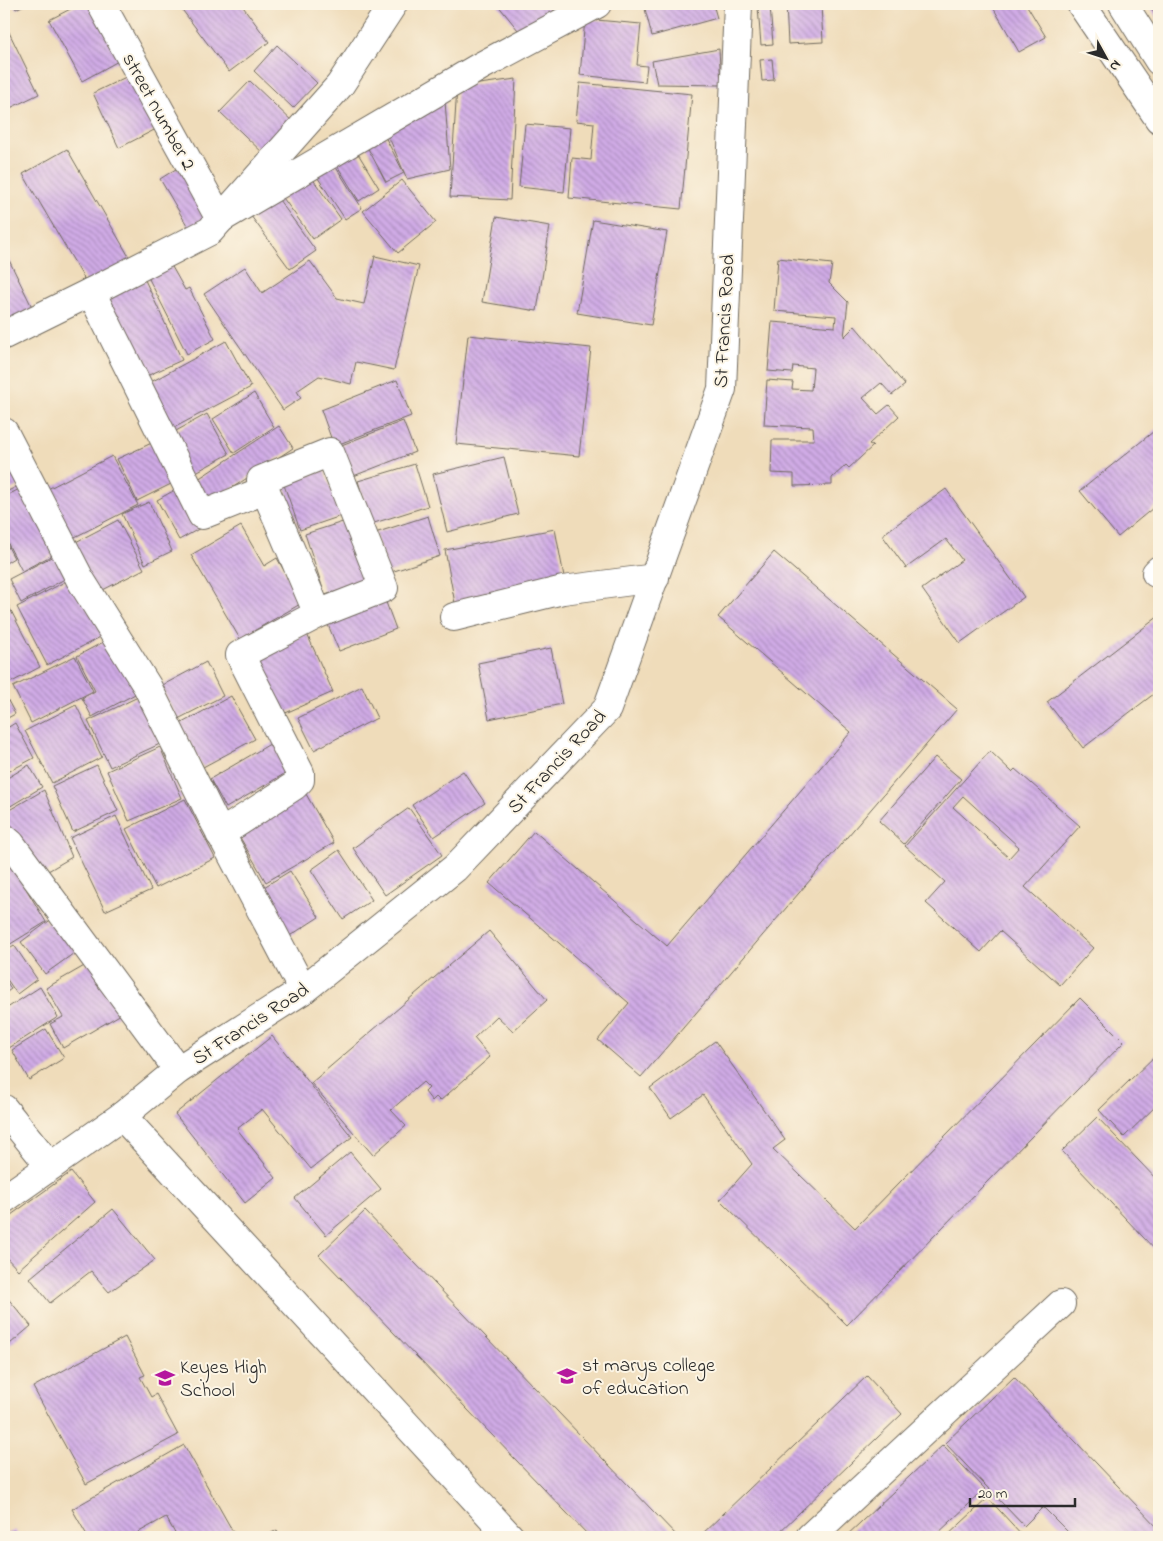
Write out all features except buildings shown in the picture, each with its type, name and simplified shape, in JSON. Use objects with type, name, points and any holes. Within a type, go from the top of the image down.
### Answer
[{"type":"street","name":"street number 2","points":[[102,4],[220,219]]},
{"type":"street","points":[[4,335],[210,231],[340,85],[393,4]]},
{"type":"street","points":[[220,219],[481,66],[597,4]]},
{"type":"street","name":"St Francis Road","points":[[4,1199],[122,1116],[178,1070],[303,990],[454,868],[607,710],[722,389],[738,4]]},
{"type":"street","points":[[1081,4],[1159,117]]},
{"type":"street","points":[[1124,4],[1159,61]]},
{"type":"street","points":[[91,292],[202,515],[266,490]]},
{"type":"street","points":[[4,432],[80,578],[147,686],[220,834],[303,990]]},
{"type":"street","points":[[220,834],[294,786],[300,780],[300,773],[240,655],[318,614],[384,588],[330,452],[261,480],[318,614]]},
{"type":"street","points":[[454,617],[563,590],[655,578]]},
{"type":"street","points":[[4,838],[11,844],[178,1070]]},
{"type":"street","points":[[4,1109],[50,1166]]},
{"type":"street","points":[[122,1116],[510,1537]]},
{"type":"street","points":[[810,1537],[1061,1304]]},
{"type":"place","name":"st marys college of education","points":[[567,1376]]},
{"type":"place","name":"Keyes High School","points":[[165,1378]]}]
